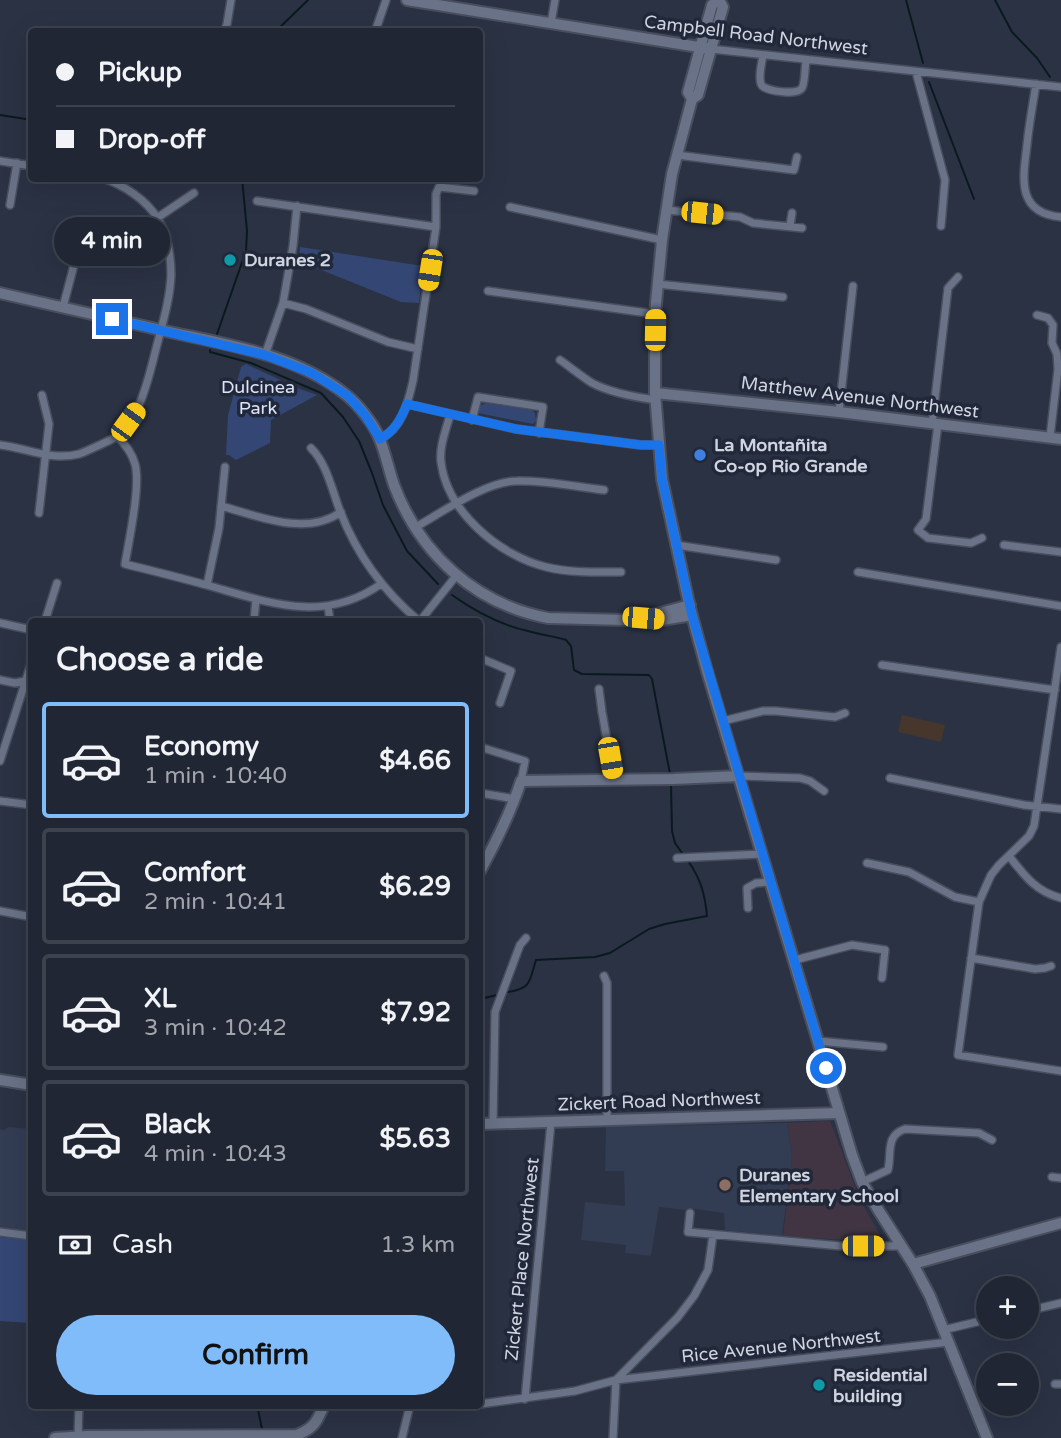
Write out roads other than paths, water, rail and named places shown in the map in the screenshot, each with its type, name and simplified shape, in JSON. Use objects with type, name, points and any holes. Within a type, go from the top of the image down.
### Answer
[{"type":"street","points":[[225,28],[231,0]]},
{"type":"street","points":[[376,28],[386,0]]},
{"type":"street","name":"Campbell Road Northwest","points":[[407,0],[706,48],[1061,87]]},
{"type":"street","points":[[551,23],[555,0]]},
{"type":"street","points":[[719,0],[723,7],[706,48],[698,95],[692,99],[677,155],[662,240],[655,314],[656,396],[662,479],[691,610],[852,1155],[878,1211],[930,1296],[988,1438]]},
{"type":"street","points":[[763,55],[760,81],[765,89],[799,91],[803,88],[806,60]]},
{"type":"street","points":[[916,72],[945,180],[941,226]]},
{"type":"street","points":[[1036,84],[1024,190],[1030,202],[1043,214],[1061,217]]},
{"type":"street","points":[[677,155],[794,170],[797,157]]},
{"type":"street","points":[[0,161],[28,165]]},
{"type":"street","points":[[10,205],[17,163]]},
{"type":"street","points":[[0,445],[46,456],[79,454],[117,436],[138,408],[161,330],[171,277],[170,256],[167,240],[157,218],[133,193],[113,182]]},
{"type":"street","points":[[380,439],[395,427],[407,404],[436,227],[436,194],[439,187],[474,191]]},
{"type":"street","points":[[157,218],[194,193]]},
{"type":"street","points":[[257,201],[436,227]]},
{"type":"street","points":[[265,355],[283,303],[297,206]]},
{"type":"street","points":[[510,207],[662,240]]},
{"type":"street","points":[[666,209],[740,217],[753,223],[802,228]]},
{"type":"street","points":[[790,226],[792,213]]},
{"type":"street","points":[[63,307],[74,265]]},
{"type":"street","points":[[958,277],[948,288],[926,519],[918,530],[928,538],[971,543],[982,538]]},
{"type":"street","points":[[657,284],[783,298]]},
{"type":"street","points":[[839,412],[853,286]]},
{"type":"street","points":[[488,291],[655,314]]},
{"type":"street","points":[[0,293],[265,355],[312,373],[336,387],[365,415],[380,439],[398,495],[414,528],[456,576],[485,596],[537,616],[579,620],[643,618],[654,614],[691,610]]},
{"type":"street","points":[[283,303],[306,309],[388,342],[418,349]]},
{"type":"street","points":[[1038,315],[1048,318],[1053,325],[1052,343],[1057,354],[1058,369],[1055,438]]},
{"type":"street","name":"Matthew Avenue Northwest","points":[[560,360],[592,383],[631,396],[839,412],[1055,438]]},
{"type":"street","points":[[39,513],[49,424],[42,395]]},
{"type":"street","points":[[472,420],[478,397],[543,407],[539,433]]},
{"type":"street","points":[[407,404],[539,433],[659,445]]},
{"type":"street","points":[[450,415],[440,462],[457,504],[474,525],[513,555],[546,567],[621,572]]},
{"type":"street","points":[[117,436],[127,447],[135,464],[137,480],[125,564],[299,608],[328,606],[357,598],[382,584]]},
{"type":"street","points":[[311,448],[320,457],[355,544],[382,584],[415,618]]},
{"type":"street","points":[[207,585],[217,536],[225,467]]},
{"type":"street","points":[[414,528],[492,485],[515,481],[543,482],[604,490]]},
{"type":"street","points":[[221,506],[288,523],[309,524],[327,520],[341,512]]},
{"type":"street","points":[[676,545],[776,560]]},
{"type":"street","points":[[1004,545],[1061,552]]},
{"type":"street","points":[[858,572],[1061,606]]},
{"type":"street","points":[[421,618],[456,576]]},
{"type":"street","points":[[46,618],[57,583]]},
{"type":"street","points":[[254,618],[256,599]]},
{"type":"street","points":[[328,606],[330,618]]},
{"type":"street","points":[[0,623],[28,629]]},
{"type":"street","points":[[1061,647],[1055,690],[1055,717],[1034,826],[1029,836],[990,875],[979,902],[958,1055],[1061,1071]]},
{"type":"street","points":[[483,659],[511,671],[500,703]]},
{"type":"street","points":[[883,665],[1055,690]]},
{"type":"street","points":[[0,680],[15,683],[28,681],[0,761]]},
{"type":"street","points":[[599,689],[614,780]]},
{"type":"street","points":[[723,721],[763,711],[835,717],[845,713]]},
{"type":"street","points":[[483,748],[525,761],[515,799],[483,866]]},
{"type":"street","points":[[521,781],[739,776],[800,778],[810,780],[824,791]]},
{"type":"street","points":[[890,778],[1038,807],[1061,809]]},
{"type":"street","points":[[483,794],[515,799]]},
{"type":"street","points":[[0,801],[28,804]]},
{"type":"street","points":[[677,859],[762,854]]},
{"type":"street","points":[[1009,856],[1030,882],[1046,893],[1061,898]]},
{"type":"street","points":[[867,863],[909,872],[955,897],[979,902]]},
{"type":"street","points":[[747,908],[747,888],[756,883],[770,882]]},
{"type":"street","points":[[0,911],[28,915]]},
{"type":"street","points":[[494,1124],[495,1012],[520,945],[526,938]]},
{"type":"street","points":[[795,960],[852,945],[873,947],[884,950],[881,978]]},
{"type":"street","points":[[971,958],[1035,969],[1052,966]]},
{"type":"street","points":[[604,976],[607,983],[607,1120]]},
{"type":"street","points":[[818,1041],[883,1047]]},
{"type":"street","points":[[0,1080],[28,1084]]},
{"type":"street","name":"Zickert Road Northwest","points":[[483,1124],[839,1113]]},
{"type":"street","name":"Zickert Place Northwest","points":[[524,1399],[551,1122]]},
{"type":"street","points":[[862,1181],[888,1170],[895,1132],[905,1129],[979,1133],[992,1140]]},
{"type":"street","points":[[1052,1177],[1061,1178]]},
{"type":"street","points":[[690,1213],[688,1231],[713,1235],[841,1246],[901,1246]]},
{"type":"street","points":[[913,1265],[1061,1223]]},
{"type":"street","points":[[0,1233],[28,1236]]},
{"type":"street","points":[[613,1438],[616,1380],[678,1317],[694,1296],[708,1270],[713,1235]]},
{"type":"street","points":[[1039,1308],[1061,1303]]},
{"type":"street","points":[[943,1330],[976,1323]]},
{"type":"street","name":"Rice Avenue Northwest","points":[[483,1404],[575,1391],[616,1380],[949,1342]]},
{"type":"street","points":[[78,1436],[79,1409]]},
{"type":"street","points":[[55,1438],[297,1435],[316,1423],[322,1409]]},
{"type":"street","points":[[402,1438],[409,1409]]},
{"type":"waterway","points":[[279,28],[308,0]]},
{"type":"waterway","points":[[906,0],[923,63]]},
{"type":"waterway","points":[[995,0],[1012,32],[1037,58],[1050,77]]},
{"type":"waterway","points":[[929,82],[974,199]]},
{"type":"waterway","points":[[0,115],[28,119]]},
{"type":"waterway","points":[[217,334],[246,251],[242,182]]},
{"type":"waterway","points":[[210,350],[251,363],[321,393],[343,417],[359,441],[383,505],[407,551],[438,584]]},
{"type":"waterway","points":[[452,595],[498,621],[566,640],[571,646],[574,670],[582,674],[649,675],[652,679],[670,774]]},
{"type":"waterway","points":[[671,784],[672,831],[675,843],[682,853]]},
{"type":"waterway","points":[[508,992],[526,986],[536,960],[595,957],[610,953],[649,929],[707,916],[702,887],[688,861]]},
{"type":"waterway","points":[[483,998],[497,995]]},
{"type":"waterway","points":[[258,1409],[262,1429]]},
{"type":"place","name":"Duranes 2","points":[[230,260]]},
{"type":"place","name":"La Montañita Co-op Rio Grande","points":[[700,455]]},
{"type":"place","name":"Duranes Elementary School","points":[[725,1185]]},
{"type":"place","name":"Residential building","points":[[819,1385]]},
{"type":"park label","name":"Dulcinea Park","points":[[258,397]]}]
